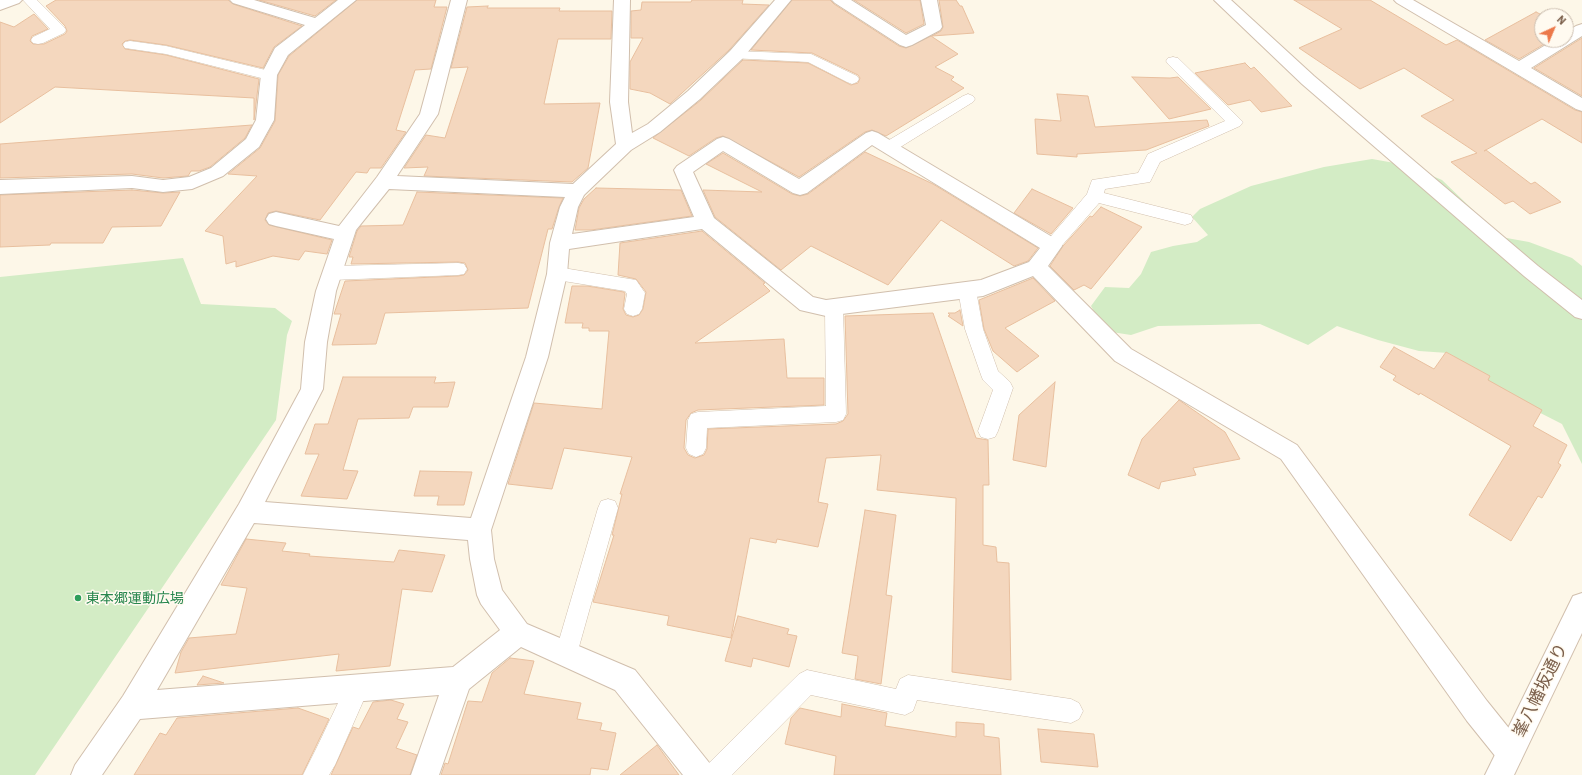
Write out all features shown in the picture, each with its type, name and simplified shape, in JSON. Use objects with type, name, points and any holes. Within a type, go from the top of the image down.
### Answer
[{"type":"street","points":[[0,5],[14,0]]},
{"type":"street","points":[[238,0],[318,24]]},
{"type":"street","points":[[0,187],[132,182],[163,186],[192,183],[217,172],[253,143],[265,120],[269,75],[281,52],[348,0]]},
{"type":"street","points":[[86,775],[133,706],[248,512],[312,389],[316,342],[326,292],[347,228],[384,182],[429,114],[458,0]]},
{"type":"street","points":[[622,0],[619,102],[625,146]]},
{"type":"street","points":[[701,775],[625,680],[518,633],[490,595],[482,559],[479,530],[537,357],[556,274],[560,243],[569,207],[577,191],[625,146],[654,128],[694,95],[736,55],[783,0]]},
{"type":"street","points":[[840,0],[906,42],[934,27],[929,0]]},
{"type":"street","points":[[1222,0],[1308,80],[1531,271],[1582,312]]},
{"type":"street","points":[[1402,0],[1582,105]]},
{"type":"street","points":[[1519,68],[1552,48]]},
{"type":"street","points":[[872,137],[1052,246],[1036,267],[983,288],[826,308],[807,304],[706,222],[684,170],[723,143],[800,188],[872,137]]},
{"type":"street","points":[[384,182],[577,191]]},
{"type":"street","points":[[276,219],[345,234]]},
{"type":"street","points":[[560,243],[706,222]]},
{"type":"street","points":[[1036,267],[1123,355],[1290,452],[1477,711],[1504,764]]},
{"type":"street","points":[[248,512],[479,530]]},
{"type":"street","name":"峯八幡坂通り","points":[[1504,764],[1582,605]]},
{"type":"street","points":[[425,775],[458,680],[518,633]]},
{"type":"street","points":[[133,706],[458,680]]},
{"type":"lane","points":[[30,0],[59,30],[38,40]]},
{"type":"lane","points":[[130,45],[166,50],[269,75]]},
{"type":"lane","points":[[736,55],[811,58],[852,80]]},
{"type":"lane","points":[[1052,246],[1095,196],[1098,184],[1144,178],[1154,158],[1235,122],[1173,61]]},
{"type":"lane","points":[[889,147],[968,99]]},
{"type":"lane","points":[[1095,196],[1185,219]]},
{"type":"lane","points":[[332,273],[458,269]]},
{"type":"lane","points":[[556,274],[630,285],[636,293],[633,309]]},
{"type":"lane","points":[[967,290],[974,328],[990,375],[1003,388],[988,431]]},
{"type":"lane","points":[[696,448],[698,420],[836,414],[834,308]]},
{"type":"lane","points":[[566,654],[608,508]]},
{"type":"lane","points":[[715,775],[807,682],[905,703],[908,687],[1071,710]]},
{"type":"lane","points":[[315,775],[326,756],[357,688]]},
{"type":"green space","points":[[1372,159],[1406,165],[1442,180],[1501,237],[1529,242],[1572,258],[1582,266],[1582,464],[1562,424],[1509,397],[1448,353],[1419,351],[1378,340],[1337,326],[1308,345],[1260,324],[1158,326],[1131,335],[1105,331],[1091,306],[1105,287],[1129,288],[1141,274],[1151,252],[1197,242],[1208,235],[1192,217],[1200,209],[1251,186],[1324,167]]},
{"type":"green space","name":"東本郷運動広場","points":[[183,258],[201,304],[275,308],[292,321],[287,335],[276,420],[35,775],[0,775],[0,277]]},
{"type":"building","points":[[56,0],[228,0],[233,4],[302,26],[274,47],[263,68],[166,45],[130,40],[125,41],[122,44],[125,49],[166,55],[259,79],[254,120],[254,98],[55,87],[0,123],[0,22],[14,27],[34,14],[48,29],[32,36],[30,41],[33,44],[44,44],[65,34],[67,31],[65,26],[46,6]]},
{"type":"building","points":[[259,0],[336,0],[315,16]]},
{"type":"building","points":[[357,0],[436,0],[434,7],[447,7],[431,69],[415,70],[396,130],[406,132],[381,168],[370,168],[367,173],[356,172],[320,220],[276,211],[268,213],[265,220],[269,225],[332,240],[327,254],[305,251],[299,260],[273,256],[236,267],[236,261],[226,264],[223,236],[205,231],[257,176],[228,174],[260,148],[275,121],[278,75],[289,56]]},
{"type":"building","points":[[692,0],[743,0],[742,4],[769,5],[729,50],[670,104],[650,93],[630,89],[630,62],[643,38],[631,38],[631,11],[641,10],[642,2],[691,2]]},
{"type":"building","points":[[792,0],[830,0],[899,46],[906,48],[931,36],[958,54],[935,67],[954,77],[951,80],[964,88],[886,136],[872,130],[865,132],[799,177],[723,136],[716,138],[689,156],[653,138],[701,100],[743,60],[808,63],[851,85],[858,83],[860,78],[858,75],[812,53],[751,50]]},
{"type":"building","points":[[854,0],[920,0],[924,24],[906,33]]},
{"type":"building","points":[[939,0],[956,0],[960,6],[962,6],[974,33],[932,36],[941,31],[943,27]]},
{"type":"building","points":[[1294,0],[1370,0],[1446,45],[1457,40],[1575,110],[1582,112],[1582,143],[1542,119],[1484,151],[1486,150],[1531,184],[1535,182],[1561,202],[1530,214],[1513,201],[1505,204],[1451,162],[1477,153],[1421,116],[1454,100],[1404,68],[1360,89],[1299,48],[1342,29]]},
{"type":"building","points":[[488,6],[487,8],[560,8],[559,11],[612,11],[611,39],[558,39],[544,104],[600,103],[588,168],[572,182],[424,176],[428,167],[404,168],[426,135],[445,138],[468,67],[451,68],[467,7]]},
{"type":"building","points":[[1534,13],[1534,48],[1538,48],[1519,59],[1485,40]]},
{"type":"building","points":[[1582,38],[1582,96],[1534,68],[1566,48],[1574,48],[1574,43]]},
{"type":"building","points":[[1245,63],[1251,69],[1254,67],[1292,106],[1261,112],[1250,100],[1228,105],[1195,73]]},
{"type":"building","points":[[1132,77],[1178,77],[1211,109],[1169,119]]},
{"type":"building","points":[[1057,94],[1088,96],[1095,127],[1207,120],[1209,126],[1146,150],[1077,154],[1077,157],[1037,154],[1035,119],[1061,121]]},
{"type":"building","points":[[252,125],[245,138],[210,167],[199,171],[191,171],[188,176],[163,178],[132,174],[0,178],[0,144]]},
{"type":"building","points":[[865,152],[933,184],[1038,248],[1028,261],[1014,266],[941,220],[888,285],[811,246],[781,270],[715,217],[703,190],[762,192],[706,164],[723,153],[792,194],[800,196],[808,194]]},
{"type":"building","points":[[596,188],[681,190],[692,216],[591,230],[575,230],[579,208],[584,199]]},
{"type":"building","points":[[1032,189],[1073,208],[1051,234],[1014,213]]},
{"type":"building","points":[[132,190],[163,193],[180,192],[161,226],[112,227],[103,243],[51,243],[50,245],[0,247],[0,195]]},
{"type":"building","points":[[417,192],[563,198],[552,229],[548,229],[528,308],[385,313],[376,344],[332,345],[341,314],[334,314],[345,281],[458,276],[464,275],[468,270],[465,263],[458,262],[351,264],[353,257],[349,257],[357,231],[361,226],[403,225]]},
{"type":"building","points":[[1101,207],[1142,227],[1091,289],[1084,285],[1074,290],[1050,266],[1063,246],[1090,216],[1092,217]]},
{"type":"building","points":[[702,231],[765,283],[763,284],[770,291],[695,343],[784,339],[787,378],[824,378],[824,405],[698,410],[691,413],[686,420],[684,448],[688,455],[695,458],[704,455],[707,449],[708,429],[836,424],[843,421],[848,414],[845,316],[933,313],[976,438],[988,440],[989,485],[983,485],[983,545],[996,547],[997,562],[1009,563],[1011,680],[952,672],[956,498],[877,490],[881,455],[826,458],[818,502],[828,504],[818,547],[777,539],[776,543],[750,538],[731,638],[667,625],[669,616],[593,602],[614,535],[612,535],[622,494],[620,494],[632,457],[564,448],[552,489],[508,484],[534,403],[602,409],[609,331],[589,331],[589,328],[582,328],[583,323],[565,323],[572,286],[587,286],[624,292],[623,309],[626,315],[633,317],[639,315],[643,309],[646,292],[636,279],[618,275],[620,243]]},
{"type":"building","points":[[1033,278],[1055,301],[1005,328],[1039,356],[1017,372],[993,351],[984,329],[979,300]]},
{"type":"building","points":[[960,310],[963,326],[948,316],[950,315],[948,313],[955,313]]},
{"type":"building","points":[[1394,347],[1434,369],[1446,352],[1490,376],[1488,380],[1542,410],[1533,426],[1567,445],[1558,463],[1561,465],[1542,498],[1538,496],[1511,541],[1469,515],[1511,446],[1420,393],[1419,395],[1393,380],[1396,376],[1380,367]]},
{"type":"building","points":[[343,377],[436,377],[434,383],[455,382],[448,407],[413,407],[409,418],[358,419],[343,470],[358,471],[347,499],[301,496],[319,454],[305,454],[315,424],[328,424]]},
{"type":"building","points":[[1055,382],[1046,467],[1013,460],[1019,415]]},
{"type":"building","points":[[1179,400],[1225,432],[1240,459],[1193,468],[1196,475],[1161,482],[1159,489],[1128,475],[1142,439]]},
{"type":"building","points":[[420,471],[472,472],[464,505],[437,505],[439,496],[414,496]]},
{"type":"building","points":[[865,510],[896,515],[886,595],[892,596],[881,684],[855,679],[858,656],[842,653]]},
{"type":"building","points":[[246,539],[286,543],[282,551],[310,554],[309,556],[394,562],[399,550],[445,555],[432,592],[402,589],[390,666],[336,671],[339,654],[175,673],[181,652],[189,638],[236,634],[247,588],[221,585]]},
{"type":"building","points":[[738,616],[789,629],[787,634],[797,636],[789,667],[753,658],[751,667],[725,661]]},
{"type":"building","points":[[510,658],[534,661],[524,694],[581,703],[577,719],[602,723],[600,730],[616,733],[608,770],[591,768],[590,775],[441,775],[445,763],[448,764],[468,701],[482,702],[492,673]]},
{"type":"building","points":[[203,676],[224,683],[197,685]]},
{"type":"building","points":[[391,700],[404,704],[397,719],[408,722],[396,748],[417,755],[410,775],[331,775],[353,727],[359,729],[373,702]]},
{"type":"building","points":[[842,704],[887,713],[885,726],[956,737],[956,722],[984,724],[984,736],[999,738],[1001,775],[834,775],[836,756],[785,744],[791,718],[800,708],[841,717]]},
{"type":"building","points":[[298,708],[329,719],[302,775],[134,775],[160,733],[166,735],[177,718]]},
{"type":"building","points":[[1038,729],[1094,734],[1098,767],[1041,762]]},
{"type":"building","points":[[657,745],[679,775],[620,775]]},
{"type":"place","name":"東本郷運動広場","points":[[78,598]]}]
